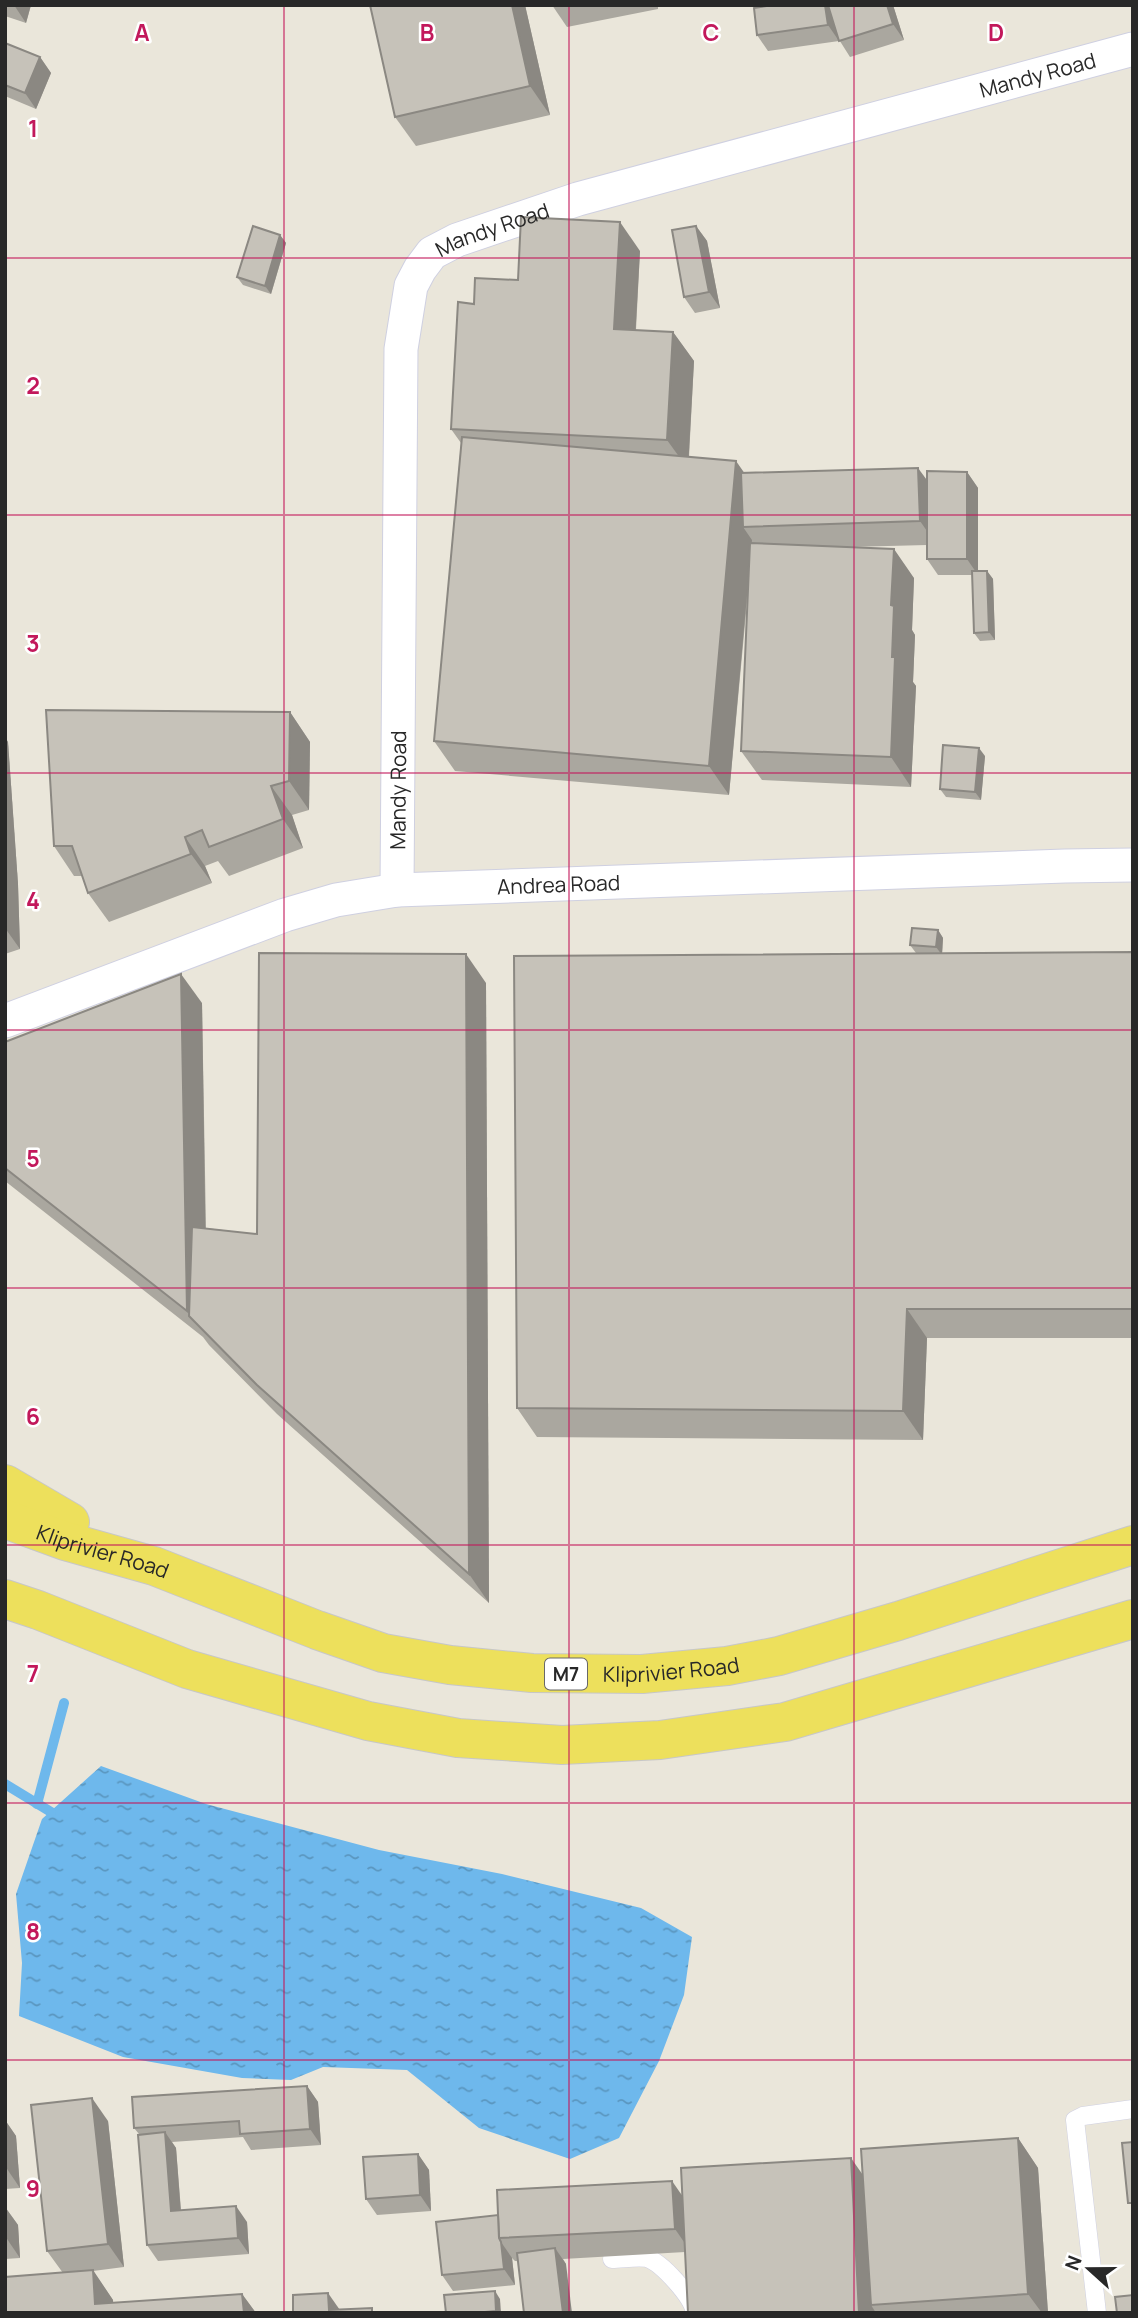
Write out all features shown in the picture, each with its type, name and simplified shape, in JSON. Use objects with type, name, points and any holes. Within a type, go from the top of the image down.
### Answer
[{"type":"main road","points":[[5,1484],[55,1514],[154,1566]]},
{"type":"main road","name":"Kliprivier Road","points":[[5,1519],[65,1541],[154,1566],[383,1653],[450,1665],[532,1673],[642,1674],[727,1666],[779,1656],[898,1621],[1133,1545]]},
{"type":"main road","points":[[16,1607],[187,1670],[368,1721],[458,1738],[562,1745],[660,1740],[785,1722],[1133,1619]]},
{"type":"street","name":"Mandy Road","points":[[397,890],[401,349],[411,286],[432,253],[457,240],[578,199],[1133,48]]},
{"type":"street","name":"Andrea Road","points":[[5,1021],[285,915],[337,900],[397,890],[1133,865]]},
{"type":"lane","points":[[1097,2313],[1075,2120],[1083,2116],[1133,2109]]},
{"type":"lane","points":[[612,2259],[647,2258],[677,2281],[695,2313]]},
{"type":"water","points":[[101,1766],[206,1804],[379,1850],[502,1874],[641,1908],[692,1937],[684,1995],[659,2061],[619,2138],[570,2159],[479,2128],[407,2070],[323,2067],[291,2080],[242,2078],[123,2057],[19,2016],[22,1963],[16,1894],[42,1819]]},
{"type":"building","points":[[370,5],[512,5],[530,86],[395,117]]},
{"type":"building","points":[[773,5],[825,5],[828,25],[757,35],[754,8]]},
{"type":"building","points":[[828,5],[887,5],[893,24],[839,41]]},
{"type":"building","points":[[5,43],[40,57],[25,93],[5,85]]},
{"type":"building","points":[[521,217],[620,222],[614,329],[673,332],[667,440],[451,429],[458,302],[474,304],[475,278],[518,280]]},
{"type":"building","points":[[253,226],[280,235],[265,286],[237,277]]},
{"type":"building","points":[[696,226],[709,292],[684,297],[672,230]]},
{"type":"building","points":[[462,437],[736,461],[709,766],[434,741]]},
{"type":"building","points":[[918,468],[920,521],[743,527],[741,473]]},
{"type":"building","points":[[927,471],[967,472],[967,559],[927,559]]},
{"type":"building","points":[[750,543],[894,549],[891,605],[894,606],[892,657],[895,657],[891,757],[741,751]]},
{"type":"building","points":[[972,571],[987,571],[989,632],[974,633]]},
{"type":"building","points":[[46,710],[290,712],[289,781],[271,786],[283,819],[209,847],[202,830],[185,837],[191,854],[88,893],[72,846],[54,846]]},
{"type":"building","points":[[943,745],[979,748],[975,792],[940,789]]},
{"type":"building","points":[[912,928],[938,930],[936,947],[910,945]]},
{"type":"building","points":[[1133,952],[1133,1309],[907,1309],[903,1411],[517,1408],[514,956]]},
{"type":"building","points":[[259,953],[466,954],[469,1574],[257,1385],[189,1316],[192,1227],[257,1234]]},
{"type":"building","points":[[181,974],[187,1311],[5,1168],[5,1042]]},
{"type":"building","points":[[307,2086],[310,2129],[240,2134],[239,2121],[134,2128],[132,2097]]},
{"type":"building","points":[[92,2098],[108,2244],[47,2251],[31,2105]]},
{"type":"building","points":[[165,2132],[171,2211],[236,2206],[238,2238],[147,2245],[138,2135]]},
{"type":"building","points":[[1018,2138],[1028,2294],[871,2305],[861,2149]]},
{"type":"building","points":[[1133,2142],[1133,2203],[1128,2203],[1122,2143]]},
{"type":"building","points":[[418,2154],[420,2195],[366,2199],[363,2157]]},
{"type":"building","points":[[851,2158],[859,2313],[688,2313],[681,2168]]},
{"type":"building","points":[[672,2181],[675,2229],[499,2238],[497,2190]]},
{"type":"building","points":[[498,2215],[504,2269],[442,2275],[436,2222]]},
{"type":"building","points":[[555,2248],[563,2313],[524,2313],[517,2253]]},
{"type":"building","points":[[93,2270],[95,2304],[242,2294],[244,2313],[5,2313],[5,2277]]},
{"type":"building","points":[[495,2291],[496,2311],[446,2313],[444,2295]]},
{"type":"building","points":[[328,2293],[329,2310],[372,2308],[372,2313],[293,2313],[293,2295]]},
{"type":"building","points":[[1133,2295],[1133,2313],[1117,2313],[1115,2297]]},
{"type":"waterway","points":[[37,1804],[64,1703]]},
{"type":"waterway","points":[[5,1784],[51,1812]]}]
